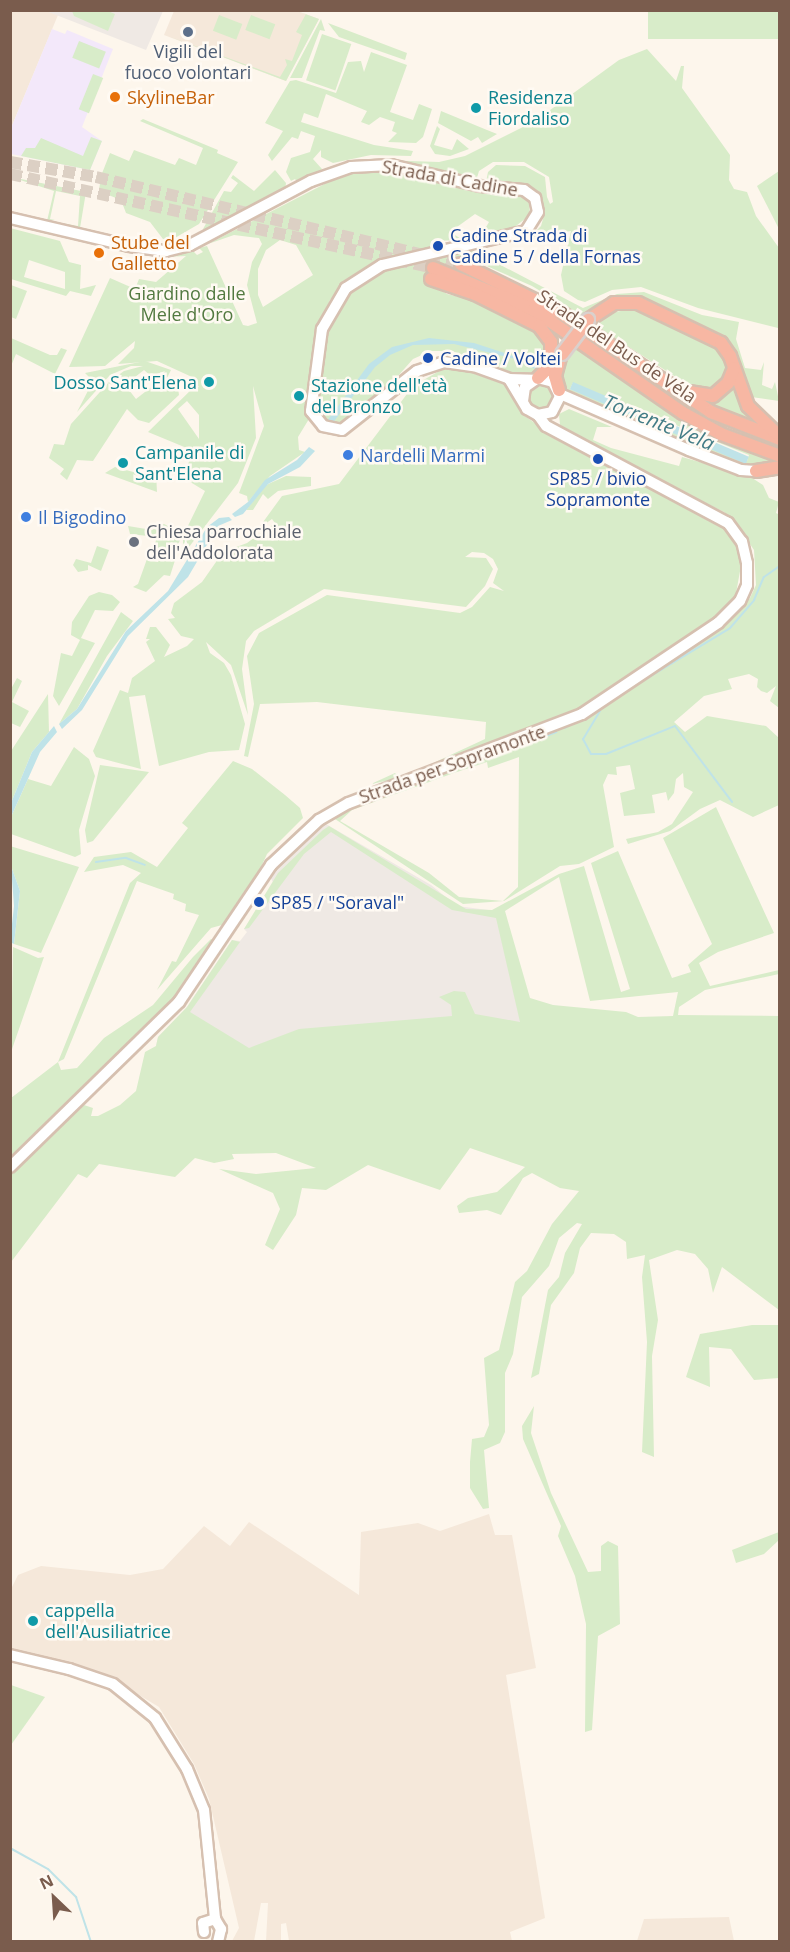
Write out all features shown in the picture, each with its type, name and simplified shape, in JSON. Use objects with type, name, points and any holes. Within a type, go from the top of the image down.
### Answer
[{"type":"highway","name":"Strada del Bus de Véla","points":[[461,264],[536,299],[711,412],[780,437]]},
{"type":"highway","name":"Strada del Bus de Véla","points":[[551,364],[551,342],[539,326],[432,274],[534,310],[682,412],[721,434],[780,456]]},
{"type":"highway","points":[[536,379],[562,354],[588,320],[614,303],[638,303],[721,343],[748,406],[766,427],[780,437]]},
{"type":"highway","points":[[616,349],[701,397],[713,396],[724,388],[734,369]]},
{"type":"highway","points":[[559,392],[555,376],[562,354]]},
{"type":"highway","points":[[756,471],[780,467]]},
{"type":"main road","name":"Strada di Cadine","points":[[10,218],[166,251],[189,246],[311,181],[351,167],[391,165],[457,181],[517,188],[530,193],[538,212],[526,231],[392,261],[370,270],[346,288],[322,329],[313,378],[311,411],[326,428],[348,427],[417,372],[438,363],[474,366],[509,379],[536,379]]},
{"type":"main road","points":[[509,379],[523,401],[538,415],[576,404]]},
{"type":"main road","points":[[523,401],[525,387],[536,379],[549,380],[559,392],[576,404],[741,470],[756,471]]},
{"type":"main road","points":[[559,392],[554,410],[559,433]]},
{"type":"main road","name":"Strada per Sopramonte","points":[[10,1167],[179,1002],[271,865],[320,820],[349,803],[582,714],[718,623],[740,602],[747,585],[747,563],[742,542],[728,524],[546,426],[538,415]]},
{"type":"main road","points":[[10,1655],[69,1669],[113,1684],[155,1718],[187,1768],[204,1810],[215,1919],[221,1924],[218,1938],[201,1937],[203,1923],[215,1919]]},
{"type":"shaded area","points":[[11,11],[46,11],[58,15],[11,128]]},
{"type":"shaded area","points":[[46,11],[163,11],[146,50]]},
{"type":"shaded area","points":[[174,11],[297,11],[319,19],[286,81],[164,35]]},
{"type":"shaded area","points":[[52,29],[65,34],[67,30],[113,49],[82,127],[102,141],[90,170],[11,154],[11,128]]},
{"type":"shaded area","points":[[326,824],[431,885],[457,906],[496,911],[526,1022],[249,1048],[169,1063],[156,1046],[158,1037],[187,1007],[232,940],[240,941],[247,932],[244,929],[274,884],[270,877]]},
{"type":"shaded area","points":[[489,1514],[495,1535],[512,1535],[536,1668],[506,1675],[545,1918],[510,1932],[512,1941],[289,1941],[286,1923],[281,1924],[281,1941],[266,1941],[268,1903],[261,1903],[254,1941],[232,1941],[239,1928],[209,1799],[194,1764],[159,1707],[86,1667],[67,1666],[11,1649],[11,1589],[18,1575],[41,1566],[130,1575],[163,1569],[204,1526],[230,1546],[249,1522],[359,1595],[361,1532],[418,1523],[440,1531]]},
{"type":"shaded area","points":[[729,1917],[734,1941],[637,1941],[644,1919]]},
{"type":"green space","points":[[72,11],[108,11],[115,14],[108,31],[74,16]]},
{"type":"green space","points":[[648,11],[779,11],[779,39],[648,39]]},
{"type":"green space","points":[[306,14],[319,19],[286,81],[168,36],[280,77],[287,65],[285,59],[292,61],[302,35],[296,32]]},
{"type":"green space","points":[[219,15],[242,24],[236,40],[213,31]]},
{"type":"green space","points":[[251,15],[275,24],[270,39],[245,30]]},
{"type":"green space","points":[[321,19],[325,31],[320,30],[302,78],[290,78]]},
{"type":"green space","points":[[328,23],[407,53],[405,60],[339,37]]},
{"type":"green space","points":[[322,34],[351,44],[335,90],[306,80]]},
{"type":"green space","points":[[79,41],[106,52],[99,69],[72,58]]},
{"type":"green space","points":[[647,49],[676,81],[681,66],[684,66],[682,88],[730,155],[729,180],[734,189],[747,192],[756,216],[779,248],[778,328],[698,308],[641,287],[612,290],[585,302],[564,291],[561,275],[571,231],[517,240],[532,235],[541,226],[545,212],[541,196],[524,183],[486,182],[488,172],[496,165],[525,166],[545,177],[547,197],[550,204],[553,202],[549,177],[524,162],[493,162],[479,171],[476,181],[380,160],[439,162],[465,156],[535,121],[619,60]]},
{"type":"green space","points":[[371,52],[407,65],[390,112],[413,120],[419,104],[432,109],[423,137],[416,143],[388,142],[397,133],[392,131],[395,122],[380,117],[369,125],[361,122],[367,111],[326,94],[318,118],[304,113],[301,122],[374,145],[413,151],[411,156],[371,155],[333,163],[321,157],[321,150],[313,159],[322,169],[298,183],[295,179],[291,181],[286,172],[291,158],[310,152],[315,136],[301,131],[298,139],[292,137],[272,161],[268,155],[283,131],[265,123],[290,81],[296,80],[336,93],[348,62],[361,61],[364,72]]},
{"type":"green space","points":[[93,74],[103,78],[89,113],[79,109]]},
{"type":"green space","points":[[441,111],[497,134],[482,143],[478,137],[471,141],[438,123]]},
{"type":"green space","points":[[143,119],[218,150],[217,153],[238,162],[199,224],[173,239],[163,239],[150,222],[126,213],[121,200],[106,194],[98,198],[101,176],[110,153],[129,161],[134,150],[175,165],[179,158],[196,165],[203,148],[140,121]]},
{"type":"green space","points":[[437,126],[440,129],[434,145],[452,150],[457,139],[469,149],[450,156],[435,154],[430,146]]},
{"type":"green space","points":[[91,137],[102,141],[90,170],[21,156],[26,148],[35,148],[41,138],[83,156]]},
{"type":"green space","name":"Giardino dalle Mele d'Oro","points":[[390,169],[480,192],[520,194],[529,201],[530,215],[512,229],[485,236],[482,234],[489,222],[475,214],[450,232],[463,240],[431,241],[434,248],[380,261],[344,284],[330,300],[316,335],[305,400],[309,419],[298,437],[299,450],[305,452],[270,476],[248,502],[247,496],[239,493],[264,426],[253,386],[256,438],[238,483],[189,547],[183,545],[183,535],[169,560],[177,554],[170,576],[164,575],[146,592],[133,587],[138,584],[147,559],[158,562],[163,555],[154,547],[157,537],[130,534],[128,526],[152,530],[164,524],[184,534],[205,491],[182,477],[194,451],[148,432],[195,386],[199,387],[192,377],[157,361],[118,364],[134,348],[135,341],[105,366],[69,367],[110,278],[135,289],[139,279],[156,282],[186,256],[163,257],[193,251],[197,255],[203,252],[199,248],[207,246],[243,325],[257,323],[247,285],[252,262],[262,244],[259,238],[234,235],[208,244],[348,172]],"holes":[[[280,240],[296,245],[313,275],[263,307],[258,295],[258,269],[266,250]],[[187,401],[199,415],[199,439],[178,409]]]},
{"type":"green space","points":[[275,170],[286,183],[285,191],[209,230],[203,229],[224,191],[231,192],[238,183],[231,178],[233,175],[254,191]]},
{"type":"green space","points":[[779,171],[779,229],[757,186]]},
{"type":"green space","points":[[11,177],[86,192],[80,228],[62,223],[78,226],[80,196],[56,191],[50,219],[55,220],[47,221],[54,191]]},
{"type":"green space","points":[[10,228],[60,241],[69,262],[81,265],[80,289],[96,285],[91,296],[70,291],[66,296],[11,279]],"holes":[[[29,260],[65,272],[65,289],[24,277]]]},
{"type":"green space","points":[[470,249],[583,308],[617,294],[644,292],[702,315],[739,322],[736,339],[745,368],[761,370],[764,362],[762,385],[772,389],[775,382],[779,401],[751,397],[740,374],[737,354],[726,338],[659,306],[637,298],[615,297],[583,317],[532,286],[464,256],[458,271],[435,264],[437,287],[447,294],[481,302],[546,336],[547,361],[532,374],[512,375],[452,351],[431,351],[413,359],[383,393],[345,423],[332,424],[320,416],[316,405],[328,326],[354,287],[387,268]]},
{"type":"green space","points":[[11,285],[27,291],[16,319],[11,317]]},
{"type":"green space","points":[[637,309],[722,350],[729,362],[728,375],[713,391],[693,388],[593,324],[605,313]]},
{"type":"green space","points":[[11,338],[50,355],[57,355],[61,348],[67,350],[55,374],[16,354],[11,366]]},
{"type":"green space","points":[[576,345],[703,431],[774,462],[746,466],[567,394],[560,383],[563,361]],"holes":[[[573,383],[749,455],[747,461],[570,389]]]},
{"type":"green space","points":[[145,361],[171,370],[167,378],[161,376],[165,371],[151,376],[144,370],[125,385],[136,399],[159,381],[178,388],[179,395],[149,423],[138,420],[127,409],[93,461],[77,460],[67,480],[60,474],[64,469],[49,458],[54,444],[64,445],[71,424],[109,382],[124,371],[143,366],[131,366],[110,375],[77,412],[93,381],[85,373]]},
{"type":"green space","points":[[441,370],[464,370],[506,385],[515,394],[522,414],[539,426],[725,525],[739,547],[742,560],[735,599],[713,621],[578,710],[406,776],[485,739],[486,722],[317,702],[260,704],[248,757],[244,756],[254,704],[247,656],[259,633],[327,595],[460,613],[472,607],[490,587],[504,591],[493,583],[498,569],[493,559],[484,553],[472,552],[465,557],[486,558],[493,569],[485,586],[466,607],[324,589],[254,631],[246,641],[242,669],[248,715],[231,665],[206,642],[210,653],[224,663],[231,675],[245,724],[239,750],[209,752],[159,766],[145,695],[129,697],[141,769],[96,757],[93,751],[120,690],[128,693],[132,678],[155,661],[146,642],[150,639],[146,639],[150,627],[156,627],[170,645],[164,657],[187,646],[194,639],[181,636],[168,619],[175,618],[171,613],[174,603],[202,582],[223,552],[247,543],[275,523],[272,519],[258,529],[282,496],[339,484],[413,386]]},
{"type":"green space","points":[[733,383],[741,404],[758,426],[706,401],[726,393]]},
{"type":"green space","points":[[541,384],[546,385],[552,391],[552,401],[546,407],[541,408],[536,407],[530,401],[529,396],[530,391],[536,385]]},
{"type":"green space","points":[[569,409],[612,427],[597,427],[593,440],[611,448],[679,466],[682,457],[749,476],[763,485],[769,498],[779,502],[776,513],[780,515],[779,708],[770,701],[776,686],[767,693],[761,691],[757,687],[758,679],[749,674],[728,679],[732,689],[704,696],[674,722],[685,732],[707,716],[766,726],[779,738],[779,805],[753,817],[720,800],[700,809],[670,831],[628,844],[626,839],[658,832],[672,824],[693,792],[684,787],[683,773],[676,779],[674,793],[668,801],[666,792],[652,795],[655,813],[624,816],[620,793],[635,789],[630,765],[616,767],[617,775],[608,774],[603,785],[614,847],[579,864],[560,866],[504,901],[463,904],[332,817],[585,717],[725,624],[750,598],[756,585],[754,550],[735,522],[724,512],[615,459],[560,425],[559,414]],"holes":[[[519,757],[518,887],[503,901],[459,897],[429,873],[340,821],[352,810],[454,773],[487,762],[488,768]]]},
{"type":"green space","points":[[115,467],[148,476],[156,472],[157,492],[105,473]]},
{"type":"green space","points":[[286,476],[311,477],[311,486],[278,491],[268,499],[263,494],[253,510],[246,510],[266,485]]},
{"type":"green space","points":[[97,546],[109,550],[101,571],[88,565],[88,570],[78,572],[73,565],[76,559],[91,563]]},
{"type":"green space","points":[[99,592],[112,595],[120,602],[113,611],[95,610],[81,638],[95,643],[59,706],[53,696],[61,653],[72,656],[80,640],[71,635],[72,622],[89,596]]},
{"type":"green space","points":[[121,612],[133,621],[107,656],[77,709],[59,724]]},
{"type":"green space","points":[[17,678],[22,681],[12,702],[29,711],[20,727],[11,723],[11,689]]},
{"type":"green space","points":[[48,694],[49,732],[32,752],[11,803],[11,751]]},
{"type":"green space","points":[[74,747],[89,759],[95,776],[79,830],[81,854],[75,857],[11,834],[11,817],[28,779],[51,786]]},
{"type":"green space","points":[[233,761],[252,769],[300,808],[303,818],[267,854],[252,887],[230,916],[222,925],[211,928],[157,990],[172,961],[176,962],[199,915],[185,911],[186,904],[173,899],[174,894],[137,881],[64,1059],[58,1062],[130,883],[141,873],[123,865],[84,872],[94,857],[131,852],[157,867],[188,828],[182,823]]},
{"type":"green space","points":[[100,765],[149,772],[93,841],[87,843],[85,830]]},
{"type":"green space","points":[[395,773],[400,778],[371,784]]},
{"type":"green space","points":[[716,807],[774,933],[718,952],[699,963],[710,986],[779,970],[779,974],[705,990],[679,1007],[678,1015],[779,1016],[779,1310],[722,1267],[713,1293],[708,1269],[695,1254],[677,1250],[649,1260],[658,1320],[652,1356],[654,1457],[642,1452],[647,1342],[642,1277],[645,1255],[627,1259],[626,1242],[614,1234],[591,1233],[580,1248],[574,1273],[551,1305],[539,1374],[531,1378],[548,1290],[559,1277],[565,1253],[582,1224],[577,1223],[559,1238],[549,1266],[522,1297],[513,1354],[505,1373],[505,1432],[500,1443],[484,1450],[489,1508],[483,1509],[470,1488],[472,1439],[484,1437],[489,1425],[484,1358],[499,1350],[515,1282],[527,1271],[552,1224],[579,1191],[560,1188],[532,1173],[523,1178],[501,1215],[487,1210],[459,1213],[457,1206],[468,1198],[497,1192],[525,1167],[470,1148],[440,1190],[368,1165],[326,1190],[302,1188],[296,1215],[273,1250],[265,1245],[280,1209],[273,1193],[219,1169],[256,1174],[316,1168],[276,1153],[232,1154],[234,1159],[214,1163],[195,1158],[175,1177],[99,1164],[87,1178],[78,1174],[11,1262],[11,1174],[84,1105],[93,1108],[91,1116],[98,1116],[120,1105],[136,1091],[145,1052],[156,1046],[158,1037],[187,1007],[232,940],[240,942],[190,1012],[249,1048],[299,1029],[452,1016],[451,1005],[439,997],[454,991],[465,992],[475,1014],[520,1022],[496,918],[452,910],[331,832],[304,854],[249,928],[244,929],[278,873],[329,826],[466,909],[492,910],[559,874],[584,866],[621,992],[630,989],[591,863],[618,851],[672,978],[691,972],[688,965],[712,944],[663,838]],"holes":[[[559,877],[590,1001],[678,992],[673,1016],[638,1017],[626,1012],[553,1005],[530,998],[505,911]]]},
{"type":"green space","points":[[10,846],[79,867],[41,953],[14,944],[20,891],[11,866]]},
{"type":"green space","points":[[211,939],[214,941],[179,995],[11,1161],[11,1098],[58,1062],[61,1070],[77,1068],[104,1038],[153,1005],[193,957]]},
{"type":"green space","points":[[13,947],[38,958],[44,957],[11,1052]]},
{"type":"green space","points":[[752,1325],[779,1325],[779,1378],[754,1380],[731,1349],[709,1347],[710,1387],[686,1377],[700,1334]]},
{"type":"green space","points":[[534,1406],[531,1433],[551,1493],[588,1572],[601,1571],[601,1546],[608,1541],[618,1546],[620,1624],[598,1636],[592,1730],[585,1732],[586,1624],[575,1576],[558,1536],[561,1526],[523,1439],[522,1426]]},
{"type":"green space","points":[[779,1532],[779,1540],[764,1554],[736,1563],[732,1550]]},
{"type":"green space","points":[[10,1685],[45,1697],[11,1745]]},
{"type":"water","points":[[429,338],[474,343],[544,366],[539,371],[515,359],[454,344],[413,345],[390,355],[375,367],[332,424],[327,421],[369,364],[392,347]]},
{"type":"water","name":"Torrente Vela","points":[[573,382],[749,457],[746,464],[570,389]]},
{"type":"water","points":[[309,447],[315,451],[300,467],[268,484],[243,514],[235,517],[232,514],[248,502],[265,480],[297,460]]},
{"type":"water","points":[[229,517],[232,520],[218,526],[188,577],[128,636],[82,710],[62,729],[59,724],[77,709],[126,631],[168,591],[207,527],[219,518]]},
{"type":"water","points":[[54,726],[57,732],[40,752],[11,817],[11,803],[32,752]]},
{"type":"water","points":[[11,866],[20,891],[14,944],[10,942],[14,906]]},
{"type":"waterway","points":[[565,728],[730,628],[754,600],[764,577],[780,566]]},
{"type":"waterway","points":[[600,711],[583,739],[591,754],[606,754],[675,726],[732,802]]},
{"type":"waterway","points":[[533,741],[556,732]]},
{"type":"waterway","points":[[492,756],[530,742]]},
{"type":"waterway","points":[[96,862],[126,858],[145,865]]},
{"type":"waterway","points":[[10,1848],[48,1869],[76,1897],[91,1942]]},
{"type":"tunnel","points":[[10,162],[96,177],[461,264]]},
{"type":"tunnel","points":[[10,174],[433,268]]},
{"type":"place","name":"Vigili del fuoco volontari","points":[[188,32]]},
{"type":"place","name":"SkylineBar","points":[[115,97]]},
{"type":"place","name":"Residenza Fiordaliso","points":[[476,108]]},
{"type":"place","name":"Cadine Strada di Cadine 5 / della Fornas","points":[[438,246]]},
{"type":"place","name":"Stube del Galletto","points":[[99,253]]},
{"type":"place","name":"Cadine / Voltei","points":[[428,358]]},
{"type":"place","name":"Dosso Sant'Elena","points":[[209,382]]},
{"type":"place","name":"Stazione dell'età del Bronzo","points":[[299,396]]},
{"type":"place","name":"Nardelli Marmi","points":[[348,455]]},
{"type":"place","name":"SP85 / bivio Sopramonte","points":[[598,459]]},
{"type":"place","name":"Campanile di Sant'Elena","points":[[123,463]]},
{"type":"place","name":"Il Bigodino","points":[[26,517]]},
{"type":"place","name":"Chiesa parrochiale dell'Addolorata","points":[[134,542]]},
{"type":"place","name":"SP85 / \"Soraval\"","points":[[259,902]]},
{"type":"place","name":"cappella dell'Ausiliatrice","points":[[33,1621]]}]
